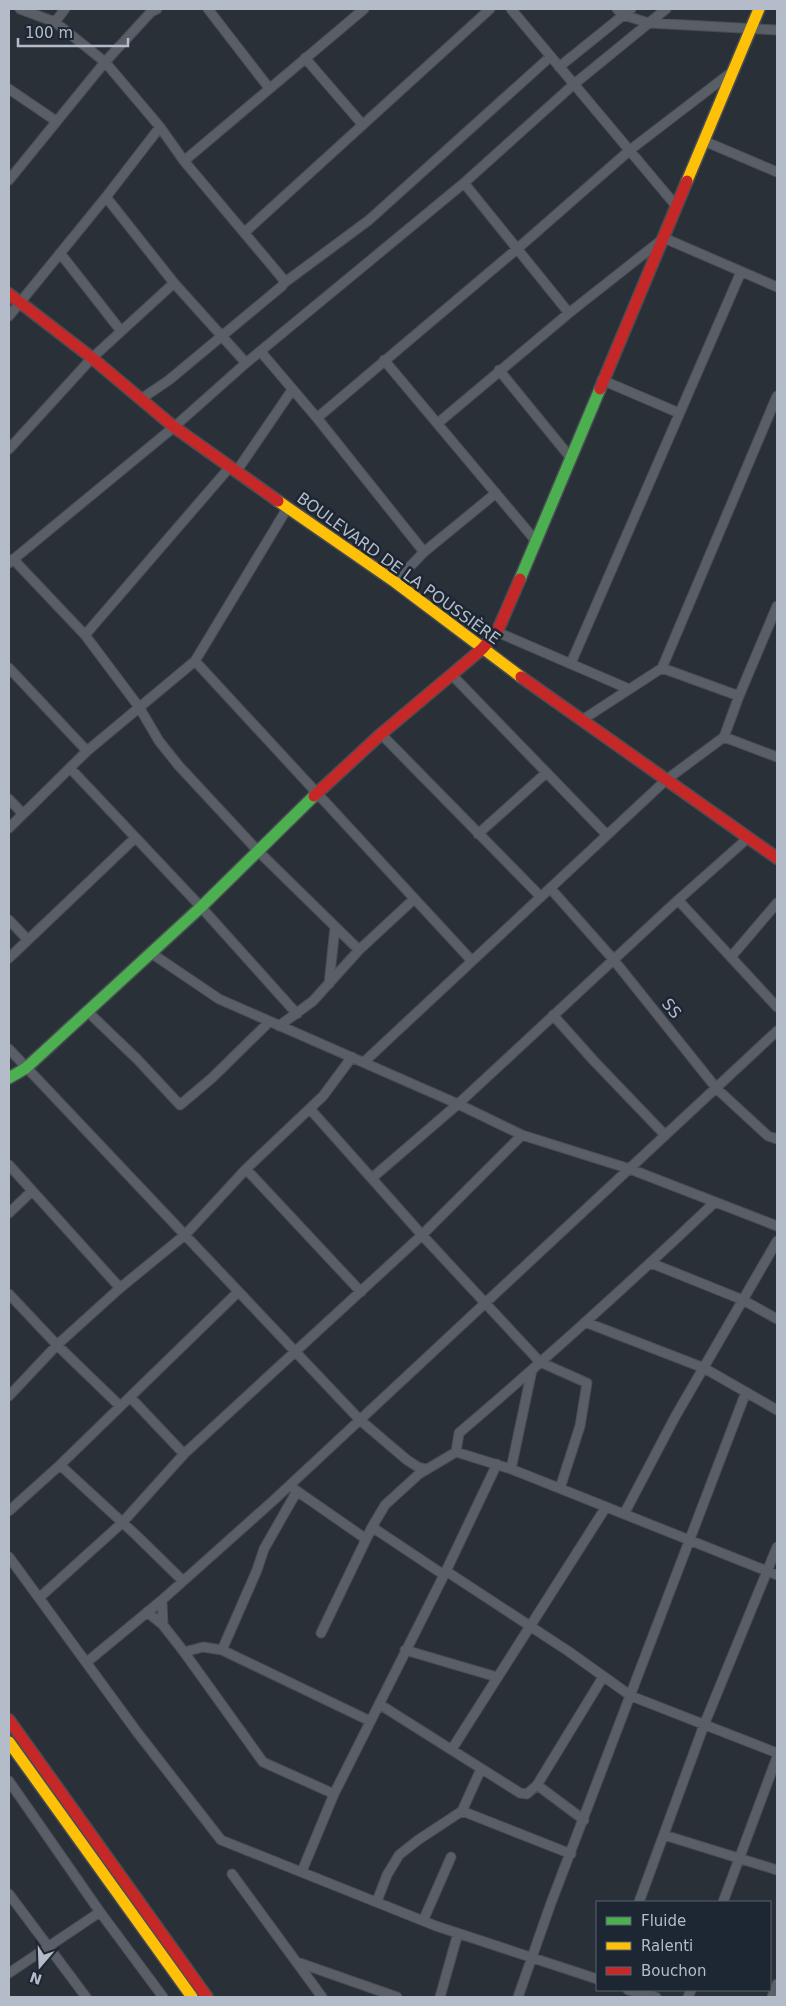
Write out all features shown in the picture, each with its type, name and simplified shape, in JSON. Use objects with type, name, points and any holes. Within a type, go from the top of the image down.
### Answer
[{"type":"street","points":[[20,9],[55,22],[105,62],[160,127],[184,161],[245,232],[283,279],[284,283]]},
{"type":"street","points":[[55,22],[65,9]]},
{"type":"street","points":[[9,180],[105,62],[151,12],[157,9]]},
{"type":"street","points":[[208,9],[269,88]]},
{"type":"street","points":[[184,161],[364,9]]},
{"type":"street","points":[[245,232],[490,9]]},
{"type":"street","points":[[512,9],[573,85],[630,150],[676,207]]},
{"type":"street","points":[[559,67],[620,12],[631,9]]},
{"type":"street","points":[[359,950],[258,851],[179,766],[159,741],[138,707],[86,636],[11,561],[174,427],[246,363],[464,184],[573,85],[666,9]]},
{"type":"street","points":[[9,1078],[26,1068],[201,907],[317,793],[381,734],[482,649],[497,632],[759,9]]},
{"type":"street","points":[[620,12],[648,23],[777,30]]},
{"type":"street","points":[[141,400],[169,380],[284,283],[369,220],[550,57]]},
{"type":"street","points":[[305,58],[362,124]]},
{"type":"street","points":[[317,418],[630,150],[733,71]]},
{"type":"street","points":[[9,89],[56,121]]},
{"type":"street","points":[[9,316],[106,197],[160,127]]},
{"type":"street","points":[[704,141],[777,172]]},
{"type":"street","points":[[464,184],[568,313]]},
{"type":"street","points":[[106,197],[174,283],[246,363]]},
{"type":"street","points":[[664,238],[777,287]]},
{"type":"street","points":[[438,423],[568,313],[664,238]]},
{"type":"street","points":[[60,254],[121,331]]},
{"type":"street","points":[[571,663],[741,272]]},
{"type":"street","points":[[9,449],[92,358],[174,283]]},
{"type":"street","name":"BOULEVARD DE LA POUSSIÈRE","points":[[9,294],[92,358],[174,427],[395,582],[482,649],[777,858]]},
{"type":"street","points":[[261,352],[317,418],[424,552]]},
{"type":"street","points":[[384,360],[535,540]]},
{"type":"street","points":[[499,370],[570,457]]},
{"type":"street","points":[[602,380],[679,413]]},
{"type":"street","points":[[86,636],[233,470],[292,390]]},
{"type":"street","points":[[582,720],[662,668],[777,396]]},
{"type":"street","points":[[395,582],[424,552],[496,493]]},
{"type":"street","points":[[9,828],[22,813],[87,751],[195,661],[288,507]]},
{"type":"street","points":[[364,1062],[666,780],[724,737],[777,606]]},
{"type":"street","points":[[497,632],[630,689]]},
{"type":"street","points":[[195,661],[472,961]]},
{"type":"street","points":[[9,668],[87,751]]},
{"type":"street","points":[[662,668],[739,696]]},
{"type":"street","points":[[451,674],[606,835]]},
{"type":"street","points":[[381,734],[541,897]]},
{"type":"street","points":[[724,737],[777,757]]},
{"type":"street","points":[[70,768],[201,907],[297,1014]]},
{"type":"street","points":[[478,834],[546,773]]},
{"type":"street","points":[[9,799],[22,813]]},
{"type":"street","points":[[9,958],[135,838]]},
{"type":"street","points":[[372,1178],[458,1104],[613,959],[748,838]]},
{"type":"street","name":"SS","points":[[550,888],[613,959],[717,1088],[768,1136],[777,1139]]},
{"type":"street","points":[[279,1026],[313,1002],[359,950],[414,898]]},
{"type":"street","points":[[678,900],[777,1008]]},
{"type":"street","points":[[731,958],[777,903]]},
{"type":"street","points":[[9,920],[28,940]]},
{"type":"street","points":[[329,984],[335,927]]},
{"type":"street","points":[[151,953],[208,992],[269,1022],[364,1062],[522,1135],[630,1169],[777,1226]]},
{"type":"street","points":[[87,1011],[180,1104],[212,1078],[269,1022]]},
{"type":"street","points":[[553,1015],[665,1135]]},
{"type":"street","points":[[87,1662],[294,1488],[360,1420],[665,1135],[775,1037]]},
{"type":"street","points":[[9,1049],[360,1420],[407,1460],[418,1467],[426,1469]]},
{"type":"street","points":[[9,1396],[57,1345],[120,1288],[186,1234],[246,1169],[323,1096],[352,1057]]},
{"type":"street","points":[[310,1109],[422,1235],[540,1362],[584,1381],[588,1385],[580,1426],[560,1488]]},
{"type":"street","points":[[39,1598],[122,1523],[184,1454],[422,1235],[522,1135]]},
{"type":"street","points":[[9,1165],[120,1288]]},
{"type":"street","points":[[246,1169],[361,1292]]},
{"type":"street","points":[[9,1213],[32,1191]]},
{"type":"street","points":[[456,1452],[460,1433],[493,1406],[651,1263],[715,1202]]},
{"type":"street","points":[[624,1514],[675,1417],[777,1241]]},
{"type":"street","points":[[651,1263],[742,1300],[777,1319]]},
{"type":"street","points":[[9,1511],[60,1465],[238,1292]]},
{"type":"street","points":[[9,1294],[57,1345],[120,1406]]},
{"type":"street","points":[[585,1322],[704,1368],[777,1410]]},
{"type":"street","points":[[511,1469],[532,1370]]},
{"type":"street","points":[[518,1997],[746,1392]]},
{"type":"street","points":[[130,1397],[184,1454]]},
{"type":"street","points":[[321,1632],[372,1527],[389,1499],[426,1469],[456,1452],[511,1469],[777,1574]]},
{"type":"street","points":[[302,1871],[334,1794],[445,1573],[497,1464]]},
{"type":"street","points":[[60,1465],[183,1581]]},
{"type":"street","points":[[294,1488],[366,1539]]},
{"type":"street","points":[[222,1650],[257,1570],[264,1549],[294,1488]]},
{"type":"street","points":[[452,1749],[606,1507]]},
{"type":"street","points":[[372,1527],[530,1626],[630,1696],[777,1755],[724,1901]]},
{"type":"street","points":[[639,1901],[704,1725],[777,1547]]},
{"type":"street","points":[[9,1557],[137,1732],[221,1840],[423,1921],[596,1979]]},
{"type":"street","points":[[162,1600],[162,1625]]},
{"type":"street","points":[[147,1612],[162,1625],[184,1652],[263,1762],[334,1794]]},
{"type":"street","points":[[184,1652],[203,1647],[222,1650],[370,1721]]},
{"type":"street","points":[[405,1650],[497,1677]]},
{"type":"street","points":[[379,1704],[520,1793],[527,1794],[537,1785],[604,1676]]},
{"type":"street","points":[[9,1720],[206,1997]]},
{"type":"street","points":[[9,1742],[192,1997]]},
{"type":"street","points":[[377,1901],[390,1870],[399,1855],[462,1811],[481,1768]]},
{"type":"street","points":[[9,1781],[100,1912],[163,1997]]},
{"type":"street","points":[[537,1785],[584,1820]]},
{"type":"street","points":[[462,1811],[571,1854]]},
{"type":"street","points":[[664,1836],[777,1870]]},
{"type":"street","points":[[423,1921],[450,1858]]},
{"type":"street","points":[[232,1874],[322,1997]]},
{"type":"street","points":[[9,1894],[86,1997]]},
{"type":"street","points":[[9,1974],[100,1912]]},
{"type":"street","points":[[440,1997],[458,1933]]},
{"type":"street","points":[[297,1962],[397,1997]]},
{"type":"street","points":[[772,1997],[777,1984]]},
{"type":"street","points":[[632,1991],[656,1997]]},
{"type":"traffic: fast","points":[[520,579],[600,389]]},
{"type":"traffic: fast","points":[[9,1078],[26,1068],[201,907],[314,796]]},
{"type":"traffic: slow","points":[[687,181],[759,9]]},
{"type":"traffic: slow","points":[[278,501],[395,582],[521,677]]},
{"type":"traffic: slow","points":[[9,1742],[192,1997]]},
{"type":"traffic: jam","points":[[600,389],[687,181]]},
{"type":"traffic: jam","points":[[9,294],[92,358],[174,427],[278,501]]},
{"type":"traffic: jam","points":[[314,796],[381,734],[482,649],[497,632],[520,579]]},
{"type":"traffic: jam","points":[[521,677],[777,858]]},
{"type":"traffic: jam","points":[[9,1720],[207,1997]]}]
